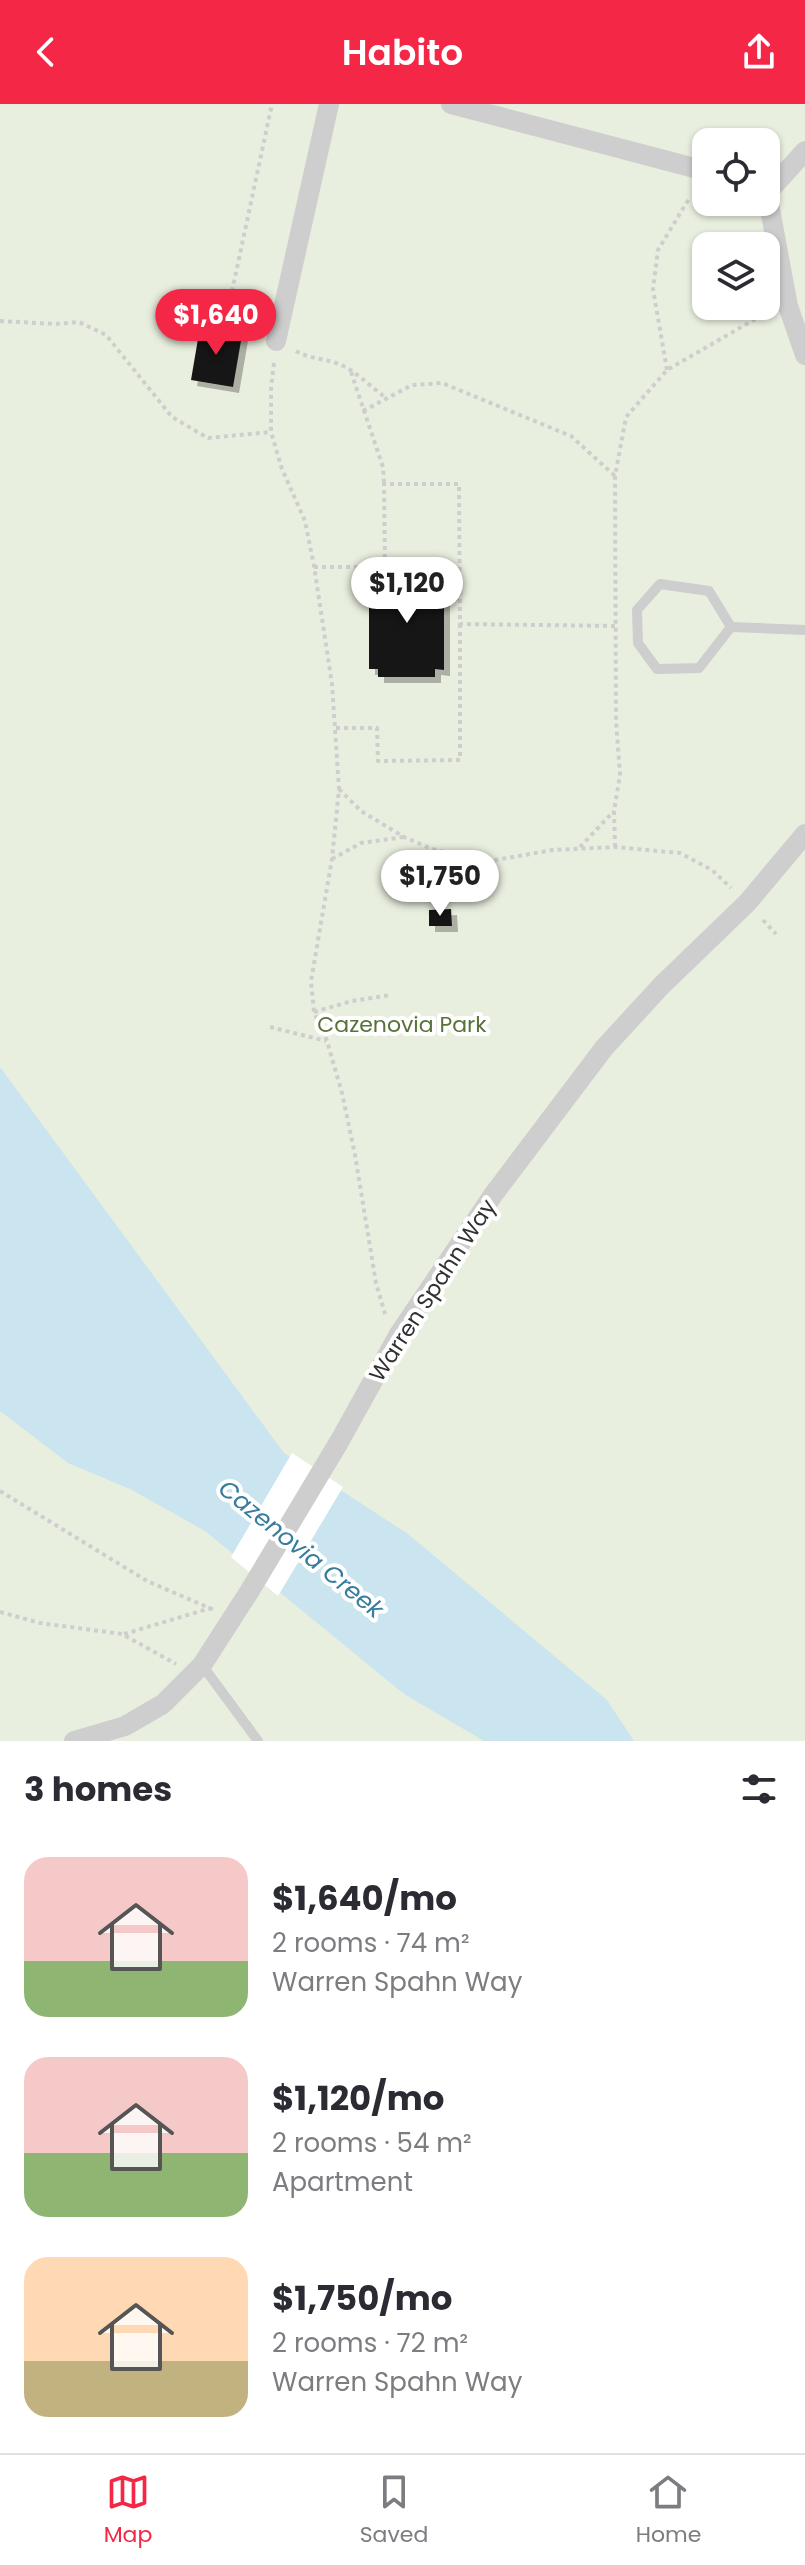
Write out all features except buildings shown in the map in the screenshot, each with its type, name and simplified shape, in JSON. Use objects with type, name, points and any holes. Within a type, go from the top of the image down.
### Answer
[{"type":"street","points":[[276,341],[329,104]]},
{"type":"street","points":[[451,104],[692,167]]},
{"type":"street","points":[[780,179],[805,151]]},
{"type":"street","points":[[771,216],[788,306],[805,355]]},
{"type":"street","name":"Warren Spahn Way","points":[[74,1741],[125,1726],[163,1704],[202,1665],[339,1442],[403,1327],[548,1119],[604,1048],[661,986],[747,903],[805,834]]},
{"type":"lane","points":[[660,584],[709,591],[731,627],[699,668],[657,669],[638,643],[637,610],[660,584]]},
{"type":"lane","points":[[731,627],[805,630]]},
{"type":"lane","points":[[202,1665],[258,1741]]},
{"type":"path","points":[[667,370],[653,289],[658,250],[690,197]]},
{"type":"path","points":[[615,847],[614,811],[620,775],[616,720],[615,476],[626,417],[667,370],[754,320]]},
{"type":"path","points":[[0,321],[79,322],[106,335],[172,417],[208,438],[271,432]]},
{"type":"path","points":[[276,341],[271,388],[271,432],[282,469],[305,521],[314,567],[332,684],[339,789],[332,859],[311,981],[314,1012],[327,1041],[342,1093],[376,1283],[387,1316]]},
{"type":"path","points":[[314,567],[385,567],[383,467],[350,369]]},
{"type":"path","points":[[363,411],[412,385],[442,383],[571,436],[615,476]]},
{"type":"path","points":[[335,728],[377,728],[378,761],[460,760],[459,484],[384,484]]},
{"type":"path","points":[[460,624],[638,627]]},
{"type":"path","points":[[339,789],[361,811],[404,837],[432,849],[484,862],[553,850],[615,847],[680,853],[712,870],[732,889]]},
{"type":"path","points":[[578,849],[614,811]]},
{"type":"path","points":[[332,859],[361,843],[404,837]]},
{"type":"path","points":[[761,918],[776,934]]},
{"type":"path","points":[[314,1012],[352,1001],[391,995]]},
{"type":"path","points":[[270,1027],[327,1041]]},
{"type":"path","points":[[0,1491],[147,1581],[211,1608],[122,1634]]},
{"type":"path","points":[[0,1612],[40,1623],[122,1634],[165,1656]]},
{"type":"green space","name":"Cazenovia Park","points":[[0,104],[805,104],[805,1741],[0,1741]]},
{"type":"water","name":"Cazenovia Creek","points":[[0,1067],[284,1453],[408,1534],[607,1700],[634,1741],[484,1741],[404,1694],[205,1531],[130,1489],[68,1463],[0,1411]]},
{"type":"pier","points":[[292,1453],[343,1487],[278,1596],[231,1557]]}]
